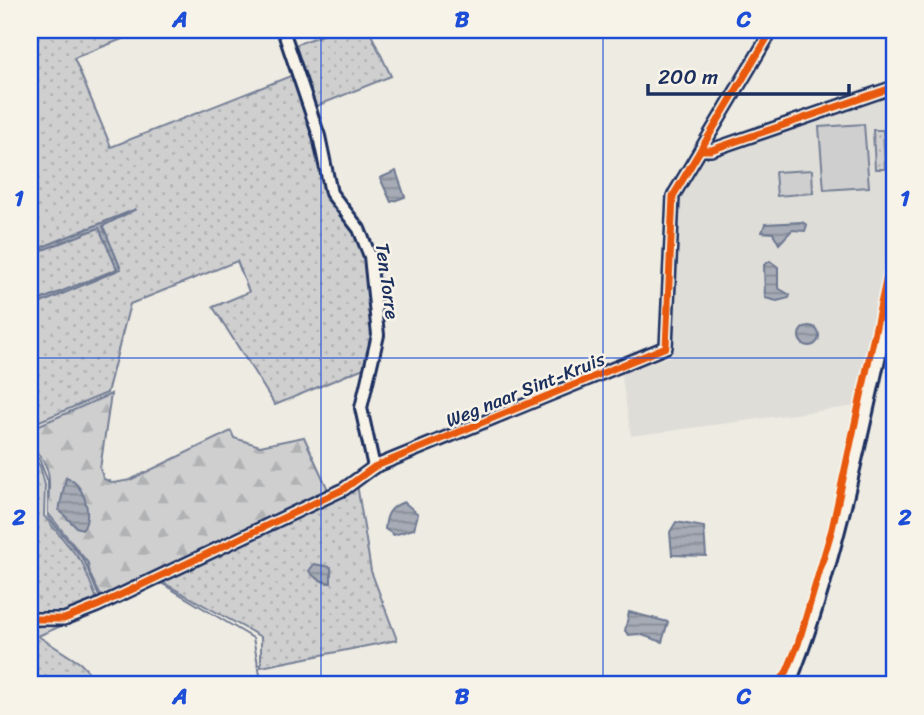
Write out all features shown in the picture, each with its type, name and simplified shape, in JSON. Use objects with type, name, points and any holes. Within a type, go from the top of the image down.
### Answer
[{"type":"main road","points":[[788,685],[811,624],[838,531],[894,290]]},
{"type":"street","name":"Ten Torre","points":[[283,30],[316,127],[331,193],[359,229],[370,256],[378,335],[361,408],[374,467]]},
{"type":"street","name":"Weg naar Sint-Kruis","points":[[30,619],[64,619],[84,611],[344,489],[374,467],[666,347],[673,196],[683,174],[701,150],[706,136],[772,30]]},
{"type":"street","points":[[701,150],[711,150],[894,87]]},
{"type":"shaded area","points":[[894,89],[894,230],[856,406],[631,436],[621,372],[671,356],[673,202],[695,162],[739,143]]},
{"type":"shaded area","points":[[396,171],[405,197],[391,202],[380,178]]},
{"type":"shaded area","points":[[136,209],[103,226],[121,269],[34,306],[30,316],[30,304],[117,269],[99,228],[30,255],[30,252]]},
{"type":"shaded area","points":[[802,222],[807,225],[805,231],[792,230],[779,244],[773,233],[762,232],[765,224]]},
{"type":"shaded area","points":[[770,261],[778,267],[778,288],[790,295],[789,298],[777,301],[765,298],[764,265]]},
{"type":"shaded area","points":[[805,326],[813,326],[819,336],[813,346],[805,346],[799,340],[799,332]]},
{"type":"shaded area","points":[[66,478],[78,486],[85,500],[87,516],[83,529],[76,527],[59,510]]},
{"type":"shaded area","points":[[404,502],[418,514],[414,529],[394,535],[385,529],[386,519],[395,506]]},
{"type":"shaded area","points":[[676,522],[704,527],[706,556],[672,555],[670,532]]},
{"type":"shaded area","points":[[314,564],[331,567],[331,583],[322,581],[309,571]]},
{"type":"shaded area","points":[[629,612],[668,622],[662,642],[639,634],[629,635],[625,631]]},
{"type":"green space","points":[[30,30],[145,30],[74,58],[111,147],[298,73],[324,173],[364,240],[376,329],[371,365],[275,405],[213,307],[249,292],[237,261],[130,304],[107,393],[30,425]]},
{"type":"green space","points":[[336,30],[369,30],[391,76],[312,108],[292,46]]},
{"type":"green space","points":[[864,124],[869,187],[824,190],[819,127]]},
{"type":"green space","points":[[873,130],[883,130],[885,169],[875,169]]},
{"type":"green space","points":[[812,170],[813,193],[777,196],[775,172]]},
{"type":"green space","points":[[111,394],[100,469],[104,479],[114,483],[130,480],[231,431],[234,438],[260,446],[304,437],[330,494],[102,598],[90,575],[88,563],[48,513],[48,475],[32,443],[30,429]]},
{"type":"green space","points":[[30,453],[40,466],[45,485],[44,516],[82,562],[98,602],[91,613],[38,636],[80,663],[101,685],[30,685]]},
{"type":"green space","points":[[357,484],[371,571],[397,640],[261,667],[261,637],[155,578]]},
{"type":"waterway","points":[[30,448],[40,461],[48,482],[48,517],[84,560],[100,599]]},
{"type":"waterway","points":[[105,608],[161,583],[253,638],[262,685]]},
{"type":"cycle path","points":[[30,619],[64,619],[97,606],[344,489],[374,467],[666,347],[673,196],[772,30]]},
{"type":"cycle path","points":[[701,150],[711,150],[894,87]]},
{"type":"cycle path","points":[[778,685],[798,644],[832,529],[894,244]]}]
